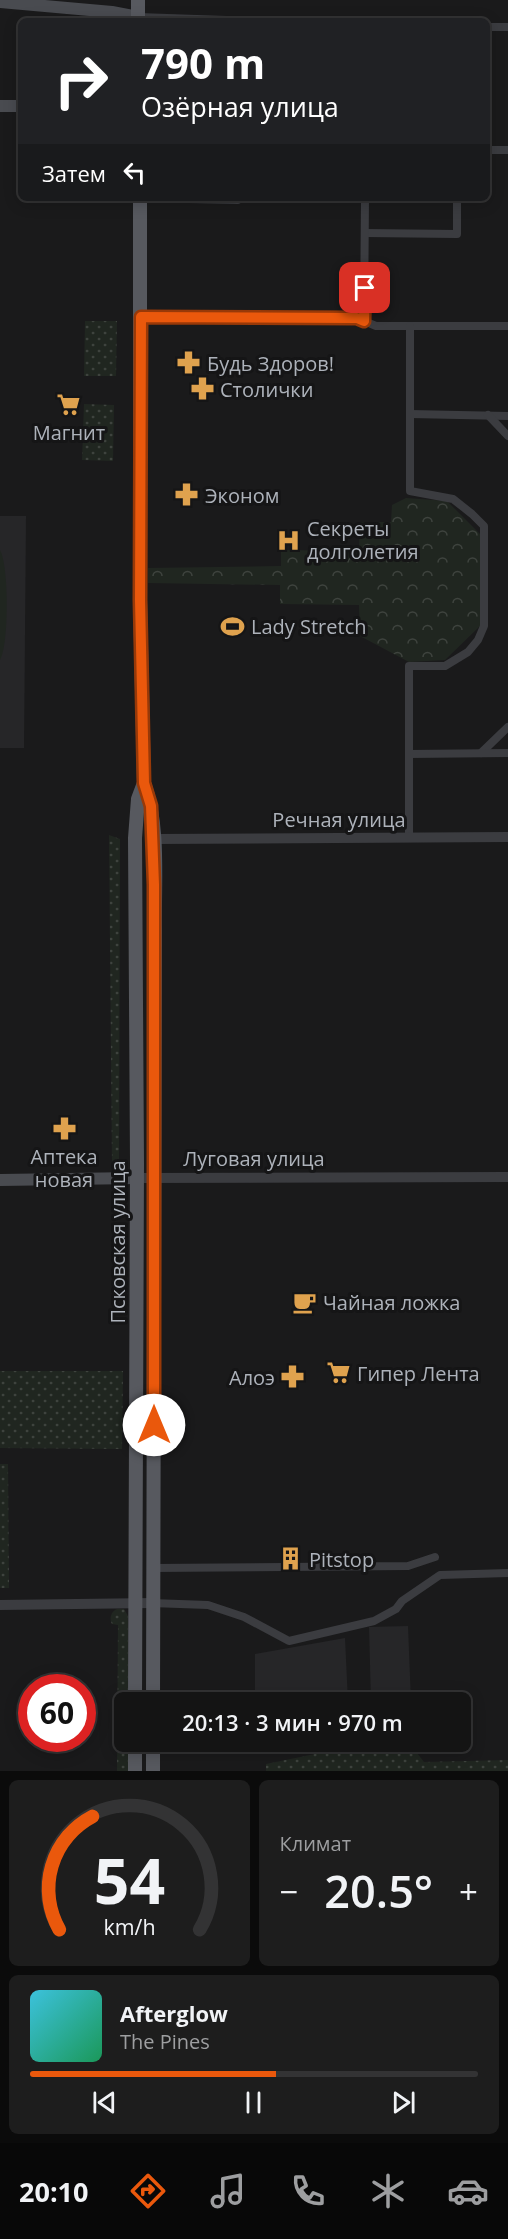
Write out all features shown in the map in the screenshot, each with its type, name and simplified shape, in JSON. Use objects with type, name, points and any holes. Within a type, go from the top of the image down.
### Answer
[{"type":"main road","points":[[138,0],[138,18]]},
{"type":"main road","points":[[0,2],[112,12],[134,18]]},
{"type":"main road","points":[[0,106],[18,106]]},
{"type":"main road","name":"Псковская улица","points":[[140,201],[140,600],[144,783],[151,800],[154,839],[155,931],[153,1692]]},
{"type":"main road","name":"Псковская улица","points":[[135,1692],[135,838],[138,799],[144,783]]},
{"type":"main road","points":[[136,930],[143,938],[150,937],[155,931]]},
{"type":"main road","name":"Луговая улица","points":[[0,1180],[136,1178]]},
{"type":"main road","points":[[135,1752],[135,1771]]},
{"type":"main road","points":[[153,1752],[153,1771]]},
{"type":"street","points":[[490,27],[508,27]]},
{"type":"street","points":[[490,150],[508,150]]},
{"type":"street","points":[[364,321],[365,201]]},
{"type":"street","points":[[365,233],[457,234],[457,201]]},
{"type":"street","points":[[141,317],[357,318],[376,326],[508,326]]},
{"type":"street","points":[[408,837],[409,666],[445,666],[468,651],[478,640],[484,626],[485,584],[484,526],[453,499],[410,491],[410,326]]},
{"type":"street","points":[[410,414],[508,416]]},
{"type":"street","points":[[488,415],[508,436]]},
{"type":"street","points":[[481,753],[508,727]]},
{"type":"street","points":[[409,754],[508,753]]},
{"type":"street","name":"Речная улица","points":[[154,839],[508,837]]},
{"type":"street","name":"Луговая улица","points":[[136,1178],[508,1177]]},
{"type":"street","points":[[153,1568],[408,1566],[435,1557]]},
{"type":"street","points":[[0,1605],[208,1605],[244,1617],[289,1641],[374,1621],[396,1609],[402,1602],[440,1575],[508,1573]]},
{"type":"shaded area","points":[[0,516],[26,516],[24,748],[0,748]]},
{"type":"shaded area","points":[[408,1626],[411,1692],[371,1692],[369,1627]]},
{"type":"shaded area","points":[[345,1638],[348,1692],[255,1692],[255,1654]]},
{"type":"green space","points":[[85,321],[117,321],[116,376],[84,376]]},
{"type":"green space","points":[[84,404],[114,405],[113,461],[82,460]]},
{"type":"green space","points":[[406,498],[447,501],[480,534],[480,626],[445,660],[409,662],[360,636],[359,605],[280,604],[280,585],[148,583],[148,568],[281,566],[281,550],[359,551],[360,522],[391,522],[392,505]]},
{"type":"green space","points":[[0,550],[5,572],[7,605],[5,638],[0,660]]},
{"type":"green space","points":[[109,835],[120,839],[119,1163],[112,1162]]},
{"type":"green space","points":[[0,1371],[123,1371],[122,1449],[0,1448]]},
{"type":"green space","points":[[0,1464],[8,1464],[9,1588],[0,1588]]},
{"type":"green space","points":[[124,1609],[128,1616],[128,1692],[118,1692],[118,1625],[112,1624],[111,1620],[115,1610]]},
{"type":"green space","points":[[117,1752],[128,1752],[128,1771],[117,1771]]},
{"type":"green space","points":[[324,1752],[416,1752],[424,1762],[508,1760],[508,1771],[266,1771],[266,1764]]},
{"type":"place","name":"Будь Здоров!","points":[[189,363]]},
{"type":"place","name":"Столички","points":[[202,389]]},
{"type":"place","name":"Магнит","points":[[69,405]]},
{"type":"place","name":"Эконом","points":[[187,495]]},
{"type":"place","name":"Секреты долголетия","points":[[289,540]]},
{"type":"place","name":"Lady Stretch","points":[[233,626]]},
{"type":"place","name":"Аптека новая","points":[[64,1129]]},
{"type":"place","name":"Чайная ложка","points":[[305,1302]]},
{"type":"place","name":"Гипер Лента","points":[[339,1373]]},
{"type":"place","name":"Алоэ","points":[[293,1377]]},
{"type":"place","name":"Pitstop","points":[[291,1559]]},
{"type":"route","points":[[154,1425],[154,839],[151,800],[144,783],[140,600],[141,317],[357,318],[364,321],[365,288]]}]
